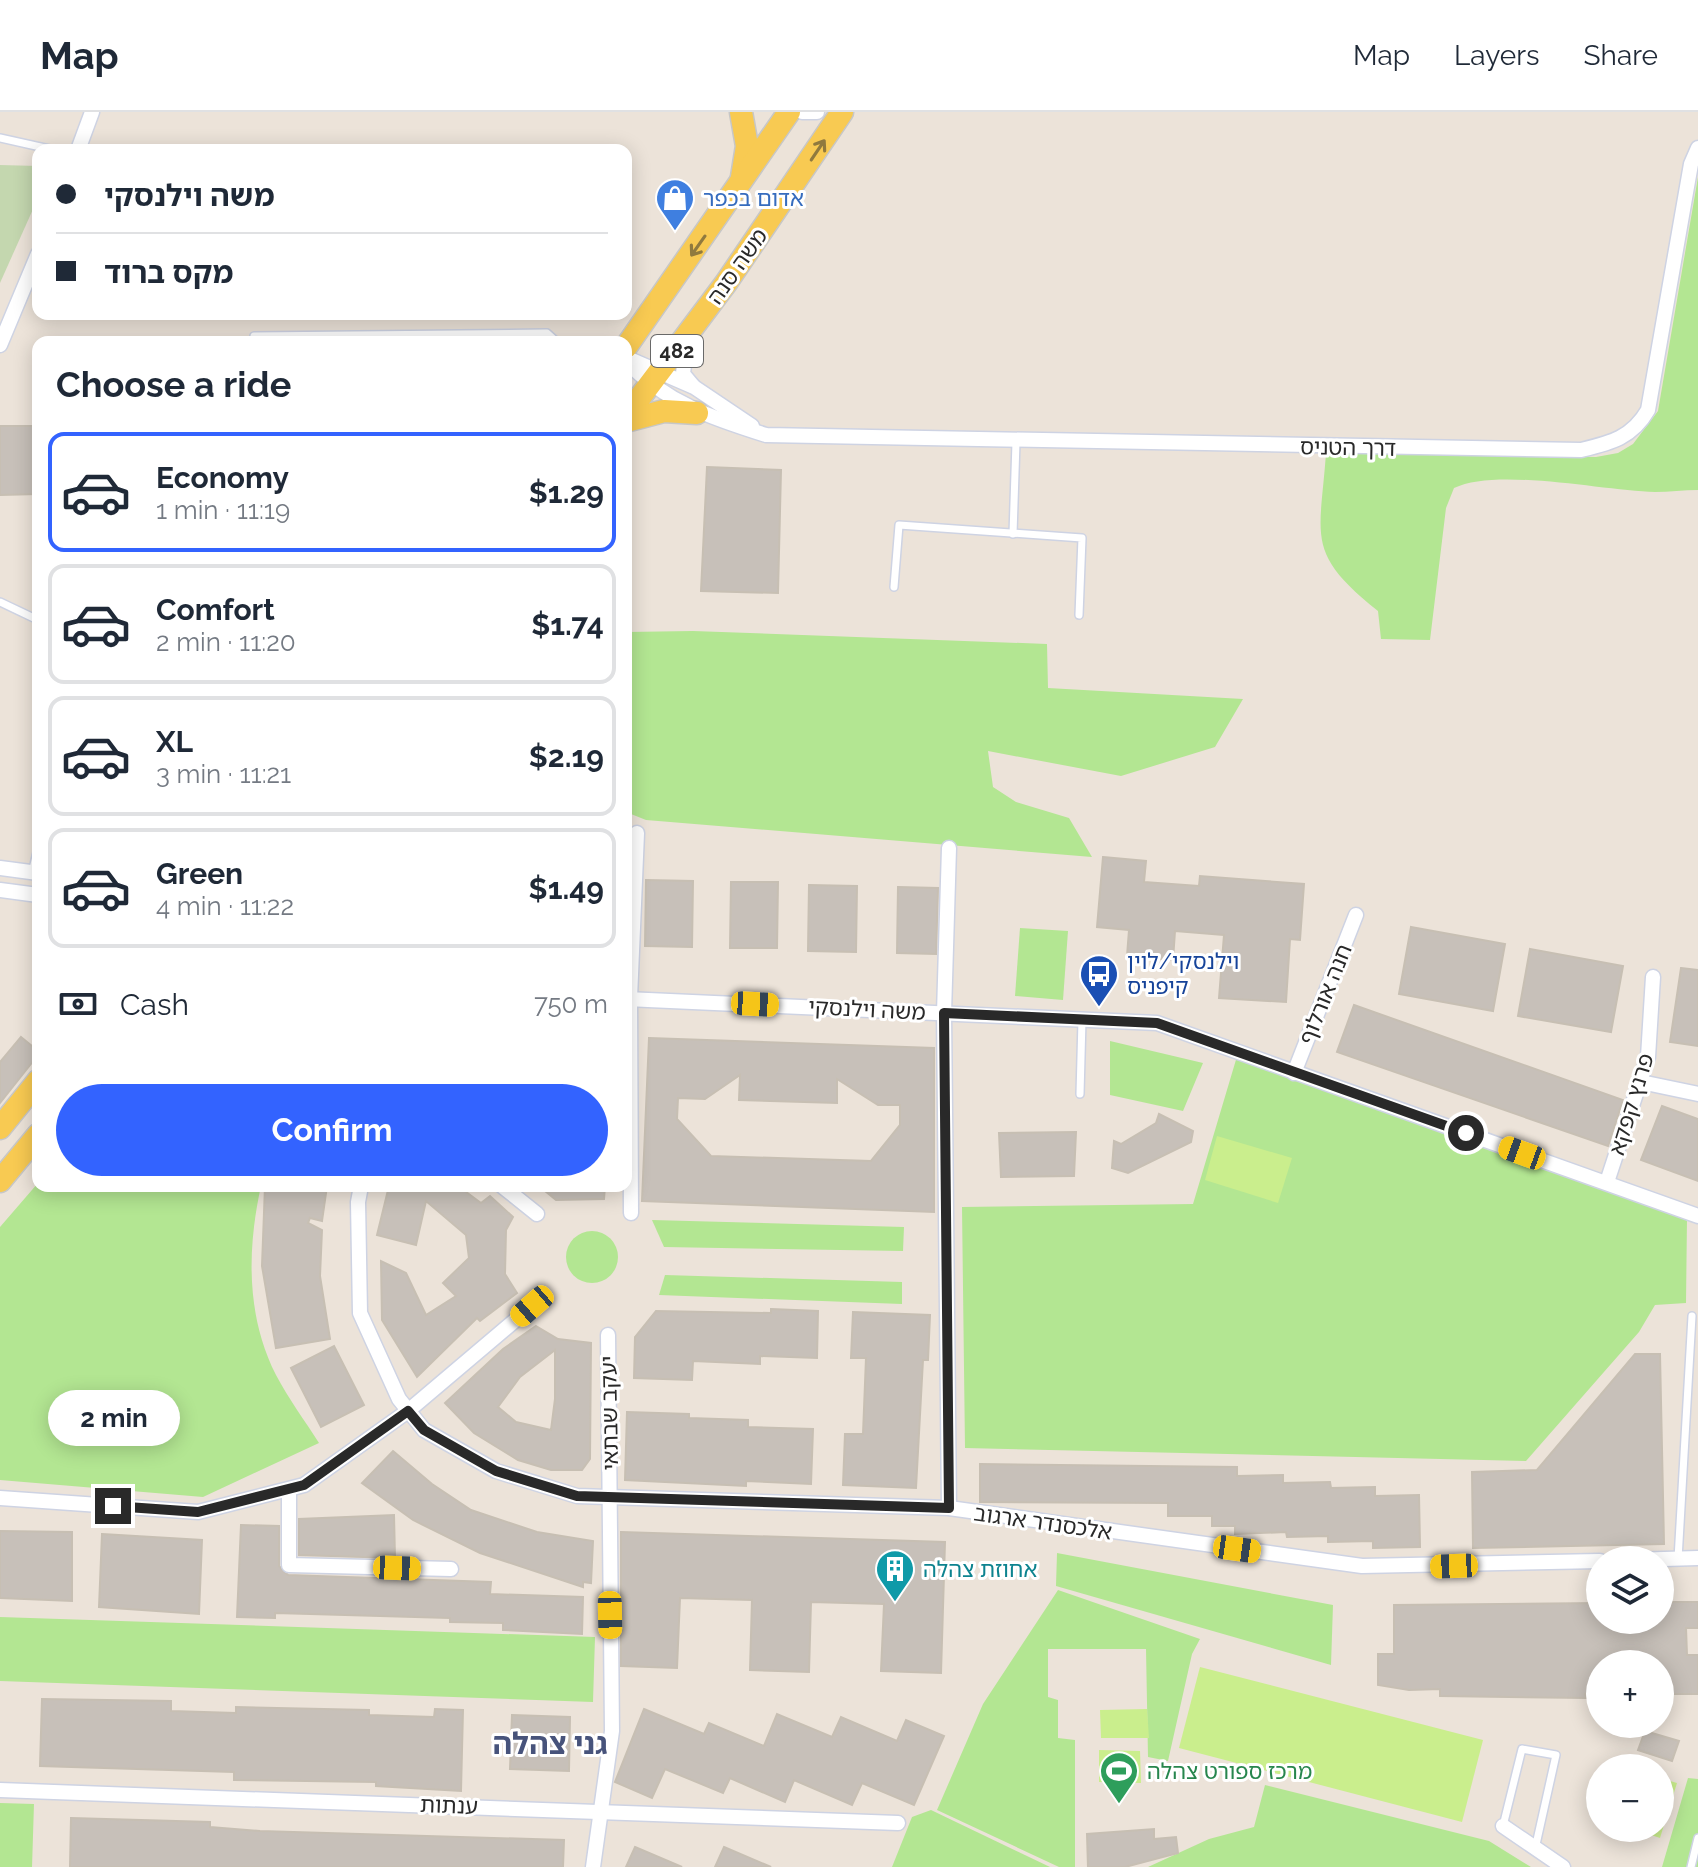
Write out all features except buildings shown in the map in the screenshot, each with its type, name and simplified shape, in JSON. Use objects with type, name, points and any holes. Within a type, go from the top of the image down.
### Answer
[{"type":"main road","points":[[741,112],[747,146],[741,185]]},
{"type":"main road","name":"משה סנה","points":[[632,339],[789,112]]},
{"type":"main road","name":"משה סנה","points":[[632,411],[726,283],[842,112]]},
{"type":"main road","points":[[632,418],[664,411],[697,413]]},
{"type":"main road","points":[[0,1128],[32,1088]]},
{"type":"main road","points":[[0,1181],[32,1142]]},
{"type":"street","points":[[802,112],[817,112]]},
{"type":"street","points":[[80,144],[90,115]]},
{"type":"street","name":"דרך הטניס","points":[[632,363],[697,413],[766,435],[1581,450],[1617,441],[1640,423],[1648,410],[1691,164],[1698,148]]},
{"type":"street","points":[[0,345],[32,268]]},
{"type":"street","points":[[694,387],[683,374],[685,355],[726,283]]},
{"type":"street","name":"דרך הטניס","points":[[656,379],[694,387],[766,435]]},
{"type":"street","points":[[632,925],[637,833]]},
{"type":"street","points":[[949,848],[944,1013],[949,1508]]},
{"type":"street","points":[[0,868],[32,873]]},
{"type":"street","points":[[0,890],[32,894]]},
{"type":"street","name":"חנה אורלוף","points":[[1294,1073],[1356,915]]},
{"type":"street","name":"פרנץ קפקא","points":[[1607,1182],[1648,1057],[1653,977]]},
{"type":"street","name":"משה וילנסקי","points":[[632,998],[1157,1023],[1698,1216]]},
{"type":"street","points":[[1641,1082],[1698,1094]]},
{"type":"street","name":"אלכסנדר ארגוב","points":[[360,1192],[360,1313],[399,1399],[424,1430],[496,1471],[577,1496],[949,1508],[1362,1566],[1586,1561]]},
{"type":"street","points":[[510,1192],[537,1214]]},
{"type":"street","points":[[631,1192],[631,1213]]},
{"type":"street","points":[[0,1498],[198,1512],[289,1491],[304,1485],[408,1411],[532,1306]]},
{"type":"street","name":"יעקב שבתאי","points":[[593,1867],[612,1731],[608,1335]]},
{"type":"street","points":[[289,1491],[289,1565],[451,1569]]},
{"type":"street","points":[[1674,1559],[1698,1558]]},
{"type":"street","name":"ענתות","points":[[0,1790],[898,1823]]},
{"type":"street","points":[[1503,1826],[1562,1866]]},
{"type":"lane","points":[[0,138],[32,145]]},
{"type":"lane","points":[[254,336],[547,333],[550,336]]},
{"type":"lane","points":[[1013,534],[1016,442]]},
{"type":"lane","points":[[894,587],[899,525],[1082,538],[1079,615]]},
{"type":"lane","points":[[0,602],[32,617]]},
{"type":"lane","points":[[1080,1094],[1082,1019]]},
{"type":"lane","points":[[1678,1559],[1692,1316]]},
{"type":"lane","points":[[1503,1826],[1522,1749],[1556,1755],[1535,1849]]},
{"type":"lane","points":[[1691,1867],[1698,1838]]},
{"type":"green space","points":[[0,165],[32,166],[32,211],[0,283]]},
{"type":"green space","points":[[1698,177],[1698,490],[1633,491],[1523,480],[1473,482],[1454,488],[1446,508],[1430,640],[1381,639],[1378,611],[1338,574],[1322,542],[1321,505],[1326,453],[1596,457],[1618,453],[1633,444],[1658,411]]},
{"type":"green space","points":[[693,631],[1047,644],[1048,688],[1243,699],[1215,747],[1121,776],[988,751],[993,787],[1016,802],[1069,818],[1092,857],[646,820],[632,814],[632,632]]},
{"type":"green space","points":[[1020,928],[1068,931],[1063,1000],[1015,996]]},
{"type":"green space","points":[[1110,1041],[1203,1063],[1183,1111],[1110,1095]]},
{"type":"green space","points":[[1238,1053],[1687,1218],[1686,1303],[1655,1305],[1639,1332],[1526,1461],[965,1448],[962,1207],[1193,1204]]},
{"type":"green space","points":[[1217,1136],[1292,1158],[1278,1203],[1205,1180]]},
{"type":"green space","points":[[32,1190],[260,1192],[252,1258],[254,1306],[259,1329],[276,1375],[319,1443],[203,1497],[0,1480],[0,1227]]},
{"type":"green space","points":[[652,1220],[904,1227],[903,1251],[664,1247]]},
{"type":"green space","points":[[592,1231],[611,1238],[618,1257],[611,1276],[592,1283],[573,1276],[566,1257],[573,1238]]},
{"type":"green space","points":[[665,1275],[902,1282],[902,1304],[659,1295]]},
{"type":"green space","points":[[1057,1553],[1333,1605],[1331,1665],[1056,1586]]},
{"type":"green space","points":[[1058,1590],[1200,1639],[1192,1654],[1168,1761],[1148,1757],[1146,1649],[1048,1649],[1048,1697],[1058,1700],[1058,1738],[1075,1740],[1075,1867],[1059,1867],[937,1810],[983,1704]]},
{"type":"green space","points":[[0,1617],[595,1637],[593,1702],[0,1681]]},
{"type":"green space","points":[[1200,1667],[1483,1740],[1462,1822],[1179,1748]]},
{"type":"green space","points":[[1147,1709],[1149,1738],[1101,1738],[1100,1710]]},
{"type":"green space","points":[[1099,1750],[1140,1751],[1141,1783],[1099,1782]]},
{"type":"green space","points":[[1688,1778],[1698,1779],[1698,1867],[1662,1867],[1669,1842],[1674,1842],[1674,1826]]},
{"type":"green space","points":[[1265,1785],[1489,1841],[1531,1867],[1148,1867],[1209,1839],[1254,1827]]},
{"type":"green space","points":[[0,1803],[34,1804],[32,1867],[0,1867]]},
{"type":"green space","points":[[931,1810],[1050,1867],[892,1867],[912,1817]]},
{"type":"place","name":"אדום בכפר","points":[[675,232]]},
{"type":"place","name":"וילנסקי/לוין קיפניס","points":[[1099,1008]]},
{"type":"place","name":"אחוזת צהלה","points":[[895,1603]]},
{"type":"place","name":"מרכז ספורט צהלה","points":[[1119,1805]]},
{"type":"district","name":"גני צהלה","points":[[550,1744]]},
{"type":"route","points":[[113,1506],[198,1512],[289,1491],[304,1485],[408,1411],[424,1430],[496,1471],[577,1496],[949,1508],[944,1013],[1157,1023],[1466,1133]]}]
